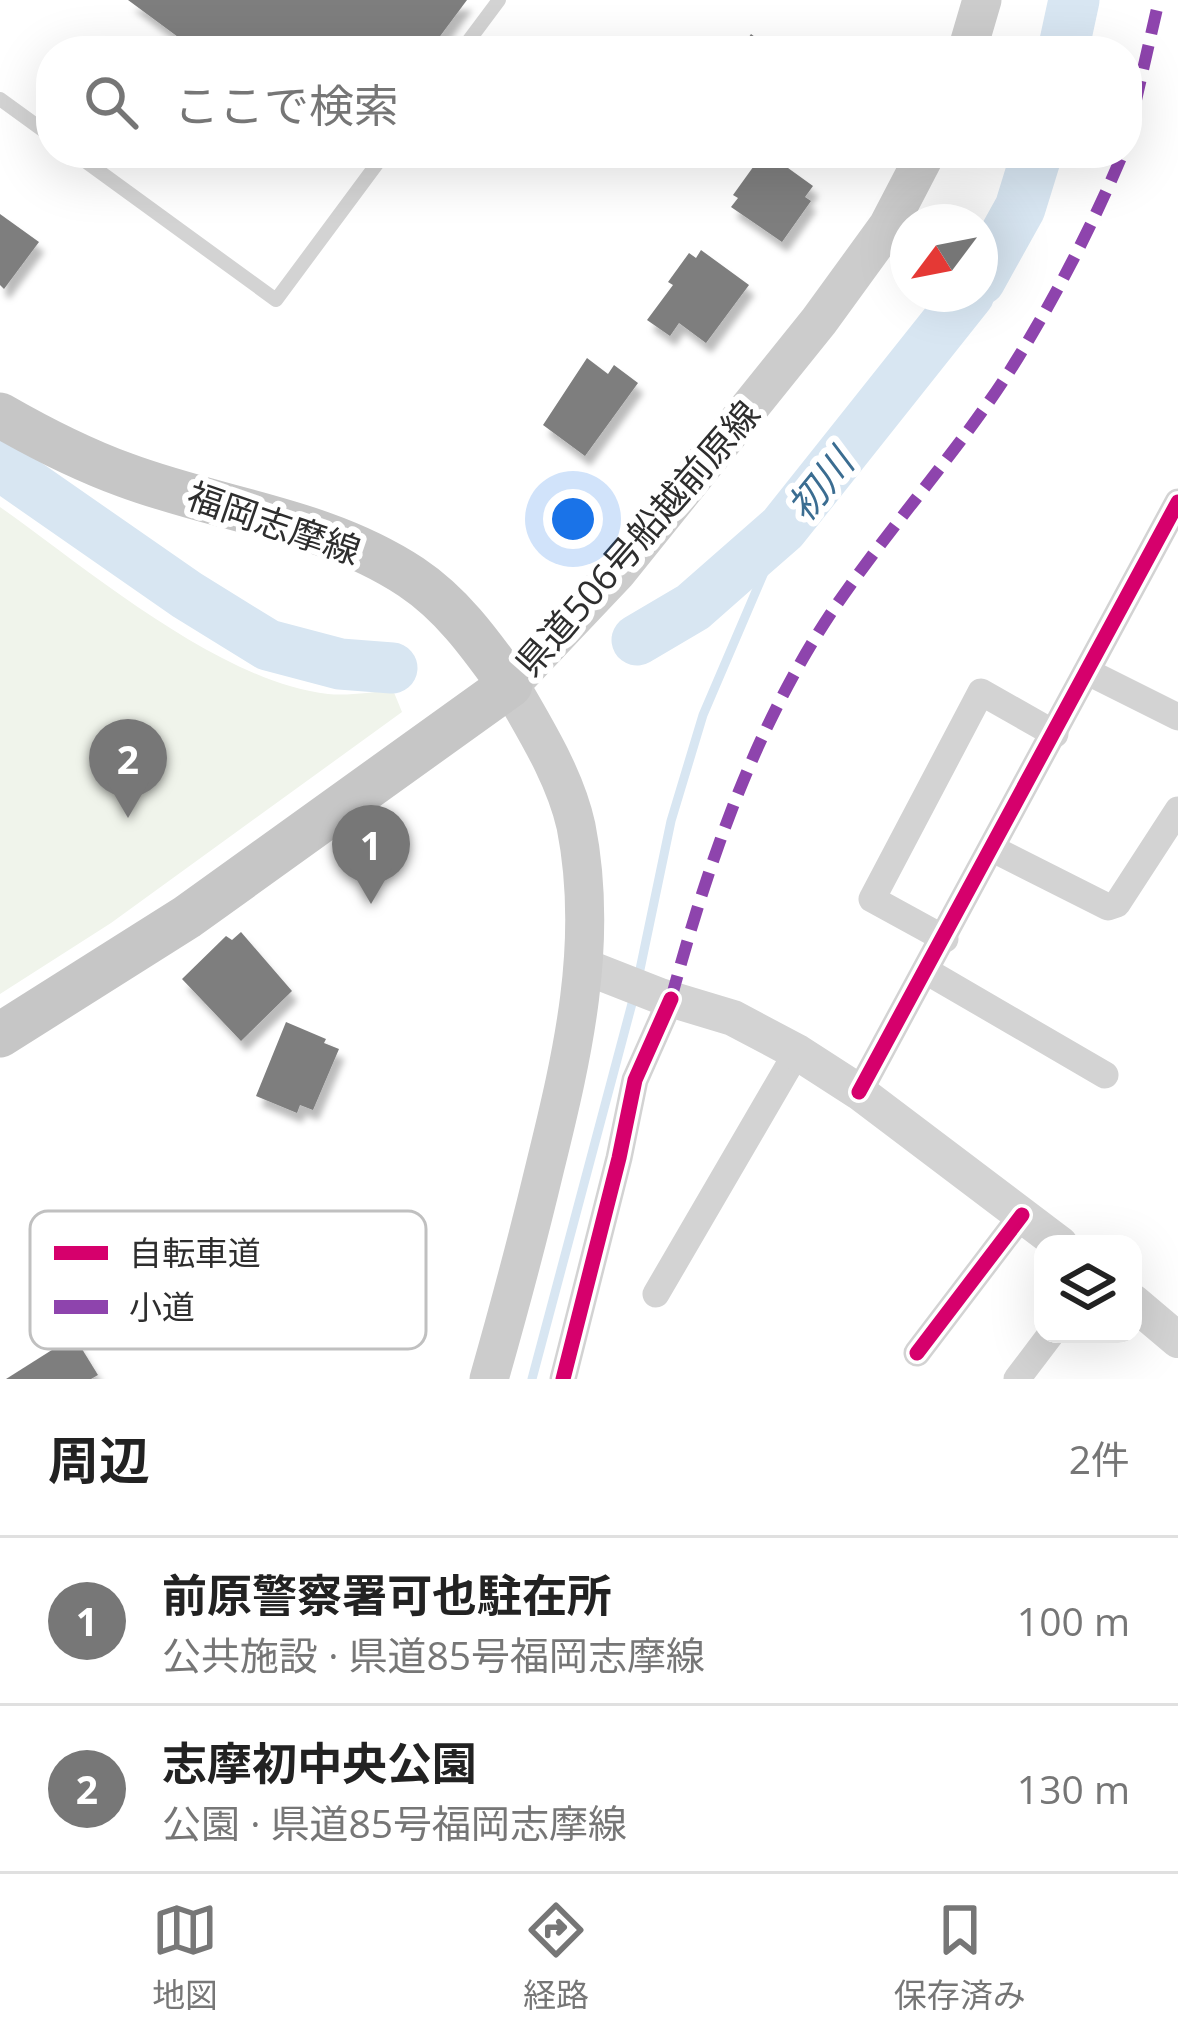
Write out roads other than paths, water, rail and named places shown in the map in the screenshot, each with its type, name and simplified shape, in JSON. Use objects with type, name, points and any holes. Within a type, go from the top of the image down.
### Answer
[{"type":"main road","points":[[971,36],[982,0]]},
{"type":"main road","name":"県道506号船越前原線","points":[[489,1379],[564,1092],[586,967],[585,889],[575,820],[550,756],[510,686],[617,572],[819,321],[888,226],[918,168]]},
{"type":"main road","name":"福岡志摩線","points":[[0,415],[126,476],[352,543],[414,579],[468,627],[510,686]]},
{"type":"main road","points":[[0,1036],[187,917],[510,686]]},
{"type":"street","points":[[859,1092],[928,972],[1178,502]]},
{"type":"street","points":[[1088,671],[1178,717]]},
{"type":"street","points":[[945,939],[872,899],[981,692],[1055,734]]},
{"type":"street","points":[[993,849],[1108,907],[1118,904],[1178,810]]},
{"type":"street","points":[[586,967],[733,1018],[797,1052],[859,1092],[1048,1235]]},
{"type":"street","points":[[928,972],[1105,1075]]},
{"type":"street","points":[[563,1379],[635,1080],[665,998]]},
{"type":"street","points":[[656,1294],[797,1052]]},
{"type":"street","points":[[916,1354],[1022,1215]]},
{"type":"street","points":[[1142,1310],[1178,1340]]},
{"type":"street","points":[[1017,1379],[1045,1343]]},
{"type":"lane","points":[[472,36],[499,0]]},
{"type":"lane","points":[[0,99],[36,125]]},
{"type":"lane","points":[[95,168],[276,300],[374,168]]},
{"type":"waterway","name":"初川","points":[[1066,36],[1074,0]]},
{"type":"waterway","name":"初川","points":[[998,248],[1020,208],[1032,168]]},
{"type":"waterway","name":"初川","points":[[637,640],[693,607],[783,528],[955,312]]},
{"type":"waterway","name":"初川","points":[[0,465],[187,595],[268,645],[340,664],[392,668]]},
{"type":"waterway","points":[[638,979],[671,821],[703,715],[783,528]]},
{"type":"waterway","points":[[532,1379],[634,996]]},
{"type":"place","name":"志摩初中央公園","points":[[128,818]]},
{"type":"place","name":"前原警察署可也駐在所","points":[[371,904]]}]
